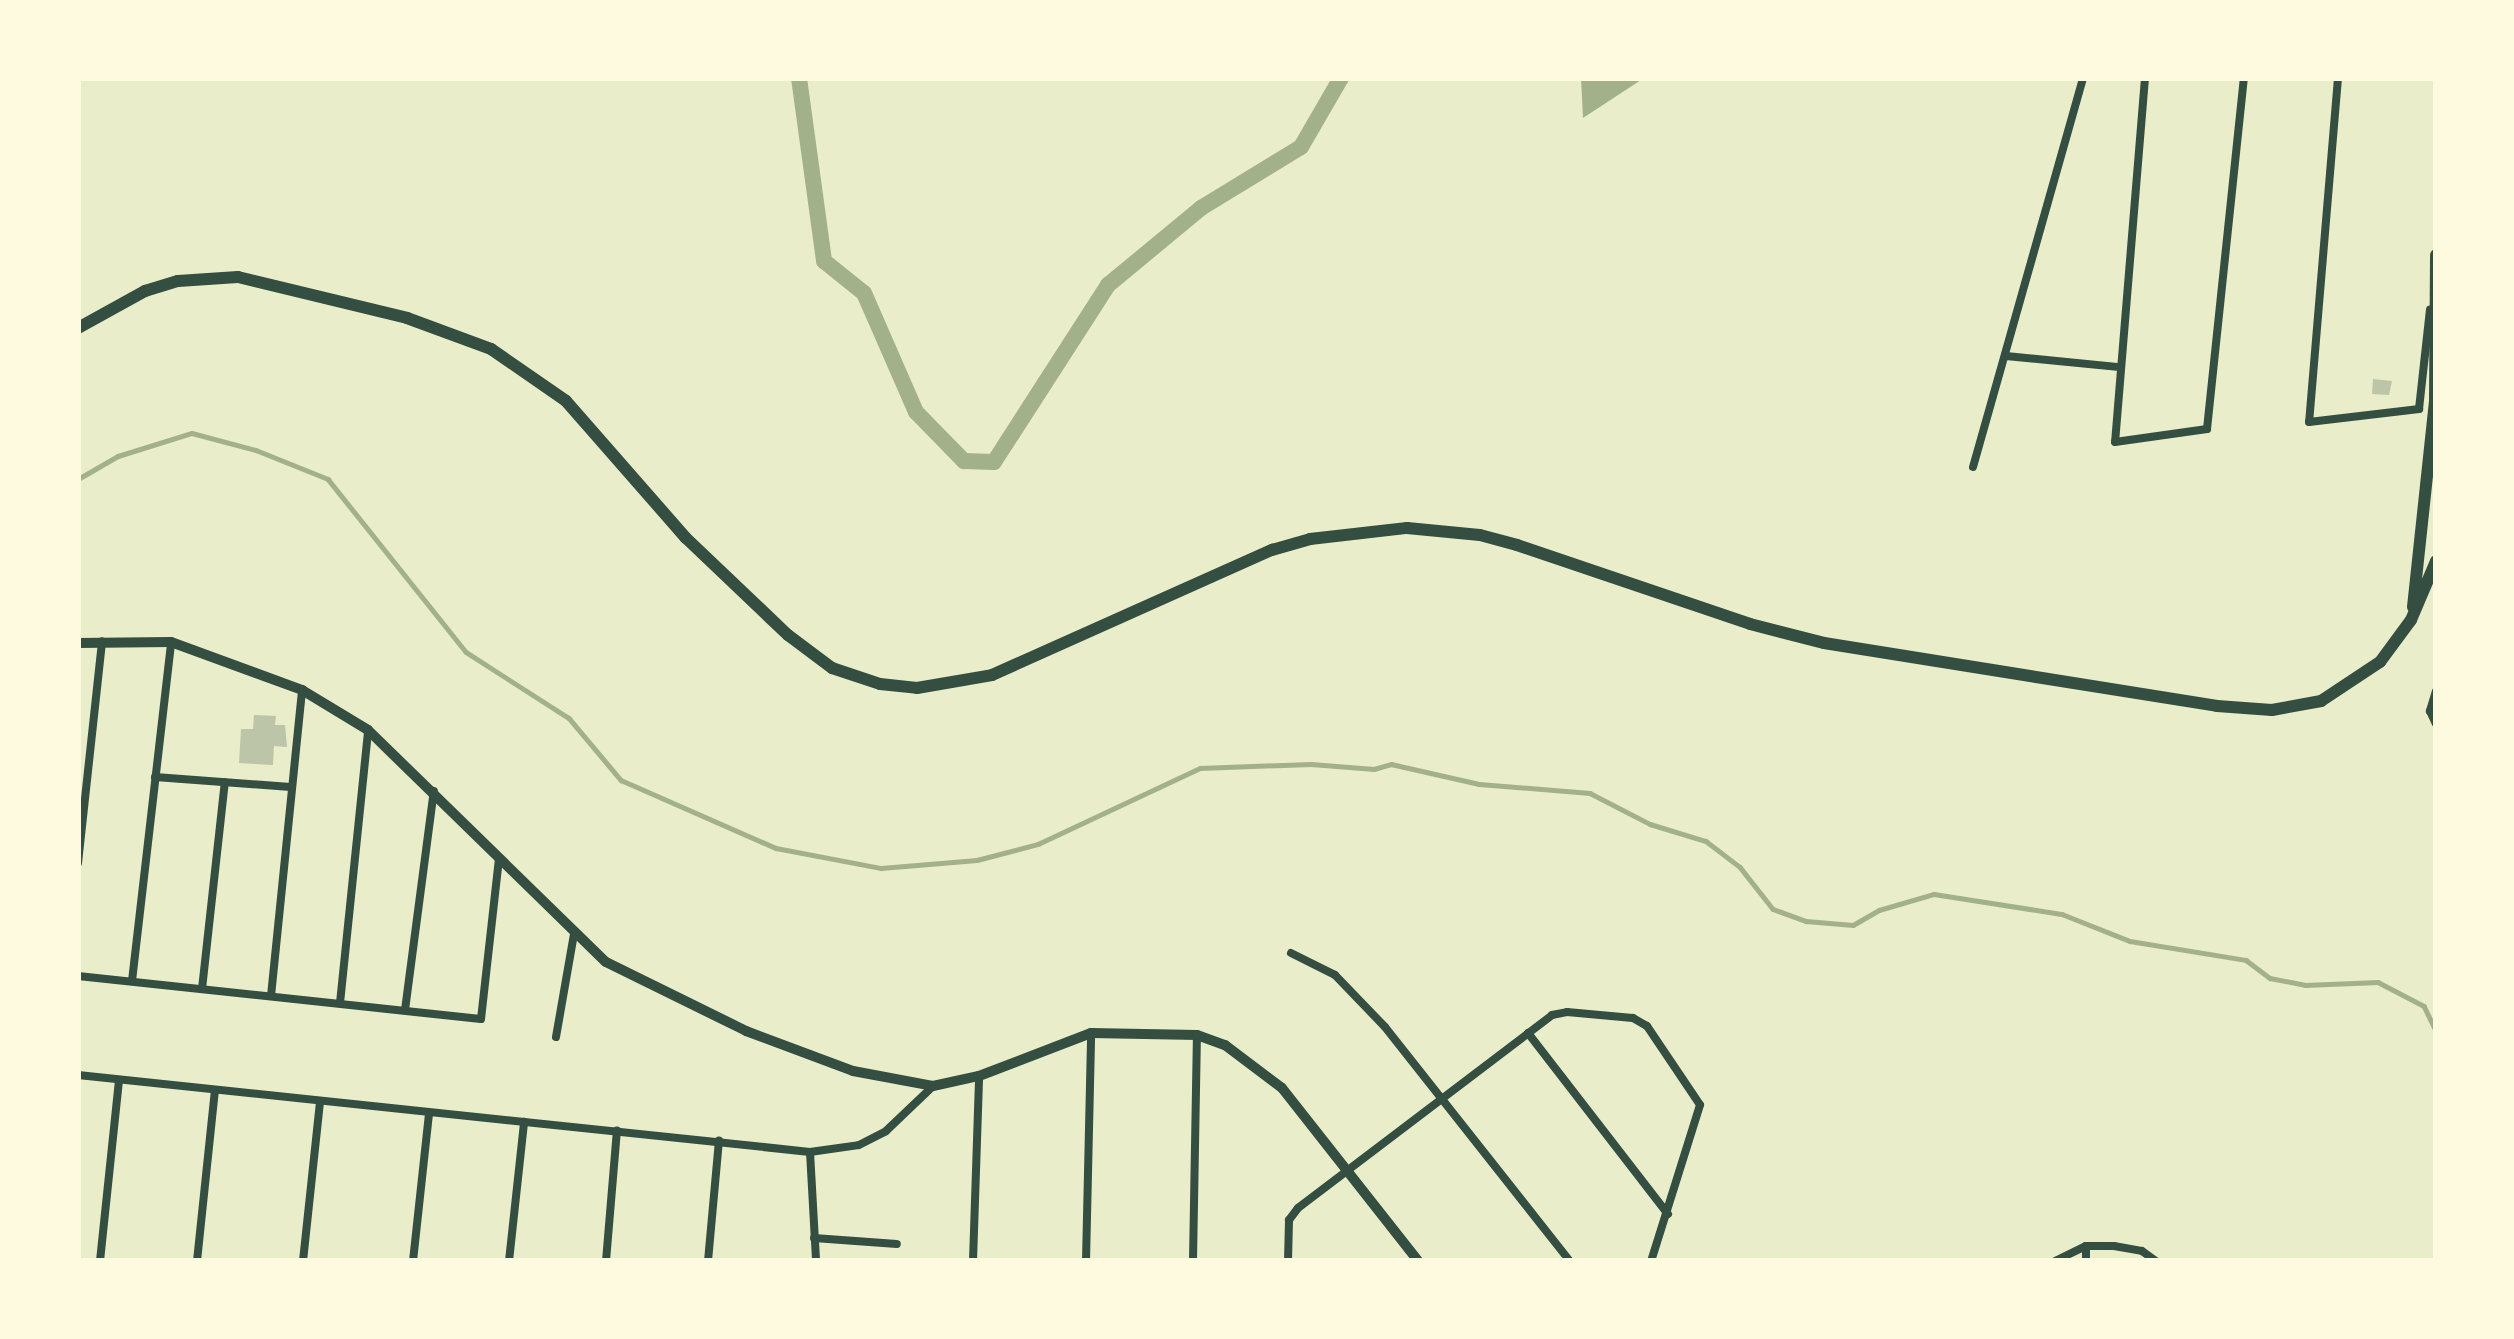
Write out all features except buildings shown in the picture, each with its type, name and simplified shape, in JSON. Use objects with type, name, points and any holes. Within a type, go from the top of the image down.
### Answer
[{"type":"main road","points":[[2411,620],[2436,402],[2436,255]]},
{"type":"main road","points":[[78,328],[145,291],[202,275],[238,277],[406,318],[491,349],[566,401],[686,538],[788,635],[832,668],[880,684],[956,686],[992,675],[1272,550],[1310,539],[1407,528],[1480,535],[1517,545],[1750,624],[1824,643],[2233,708],[2287,708],[2339,692],[2380,662],[2411,620],[2436,561]]},
{"type":"street","points":[[1973,467],[2083,78]]},
{"type":"street","points":[[2145,78],[2115,442],[2206,429],[2244,78]]},
{"type":"street","points":[[2338,78],[2308,422],[2419,409],[2433,286]]},
{"type":"street","points":[[2006,356],[2120,367]]},
{"type":"street","points":[[78,862],[102,640]]},
{"type":"street","points":[[132,981],[170,642]]},
{"type":"street","points":[[78,644],[170,642],[302,690],[368,730],[435,790],[606,962],[746,1031],[853,1071],[933,1086],[979,1076],[1090,1033],[1197,1035],[1250,1060],[1282,1088],[1418,1261]]},
{"type":"street","points":[[272,996],[302,690]]},
{"type":"street","points":[[2436,692],[2430,711],[2436,723]]},
{"type":"street","points":[[340,1003],[368,730]]},
{"type":"street","points":[[154,778],[291,787]]},
{"type":"street","points":[[202,989],[225,782]]},
{"type":"street","points":[[405,1010],[435,790]]},
{"type":"street","points":[[78,976],[482,1019],[499,857]]},
{"type":"street","points":[[556,1037],[574,934]]},
{"type":"street","points":[[1291,953],[1335,975],[1441,1098],[1570,1261]]},
{"type":"street","points":[[1288,1261],[1289,1220],[1346,1168],[1552,1015],[1568,1012],[1633,1018],[1647,1026],[1700,1105],[1651,1261]]},
{"type":"street","points":[[1086,1261],[1090,1033]]},
{"type":"street","points":[[1528,1033],[1668,1214]]},
{"type":"street","points":[[1193,1261],[1197,1035]]},
{"type":"street","points":[[78,1075],[810,1152],[860,1145],[886,1131],[933,1086]]},
{"type":"street","points":[[973,1261],[979,1076]]},
{"type":"street","points":[[100,1261],[119,1080]]},
{"type":"street","points":[[197,1261],[215,1090]]},
{"type":"street","points":[[304,1261],[320,1102]]},
{"type":"street","points":[[413,1261],[429,1113]]},
{"type":"street","points":[[508,1261],[524,1122]]},
{"type":"street","points":[[605,1261],[617,1130]]},
{"type":"street","points":[[708,1261],[719,1142]]},
{"type":"street","points":[[810,1152],[816,1261]]},
{"type":"street","points":[[814,1238],[897,1244]]},
{"type":"street","points":[[2055,1261],[2086,1246],[2142,1251],[2156,1261]]},
{"type":"street","points":[[2086,1246],[2086,1261]]},
{"type":"shaded area","points":[[1581,78],[1644,78],[1583,118]]},
{"type":"waterway","points":[[799,78],[824,261],[864,293],[916,412],[964,461],[994,462],[1108,285],[1201,208],[1301,147],[1341,78]]},
{"type":"waterway","points":[[78,479],[118,456],[192,433],[256,450],[328,479],[466,652],[569,718],[621,780],[776,848],[881,868],[977,860],[1038,844],[1200,768],[1311,764],[1374,769],[1391,764],[1479,784],[1590,793],[1650,824],[1706,841],[1740,867],[1773,909],[1806,921],[1853,925],[1879,910],[1934,894],[2062,914],[2130,941],[2246,960],[2270,978],[2305,985],[2378,982],[2424,1006],[2436,1031]]}]
